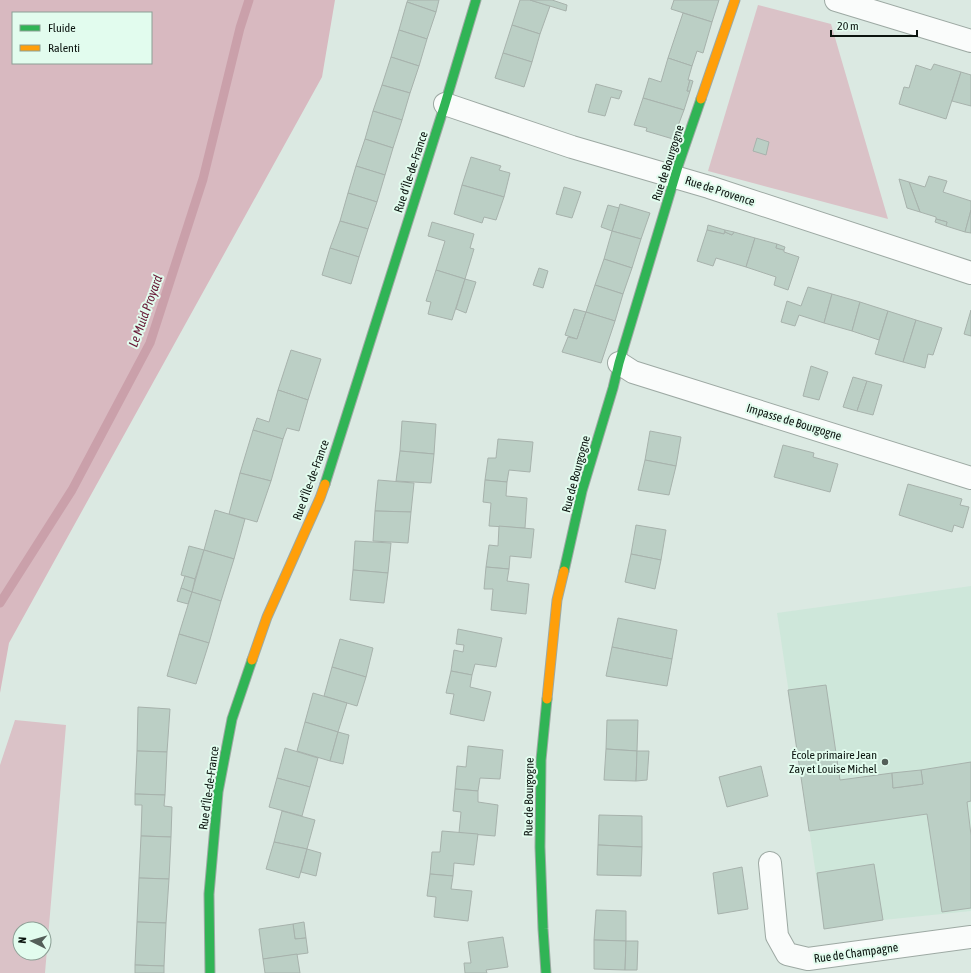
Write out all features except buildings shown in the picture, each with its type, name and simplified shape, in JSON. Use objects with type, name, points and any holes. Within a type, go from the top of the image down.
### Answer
[{"type":"street","name":"Rue d'Île-de-France","points":[[210,973],[209,887],[218,792],[232,719],[267,617],[320,498],[445,104],[476,0]]},
{"type":"street","name":"Rue de Bourgogne","points":[[546,973],[542,929],[540,847],[542,760],[557,600],[582,491],[619,363],[675,177],[735,0]]},
{"type":"street","points":[[836,0],[971,40]]},
{"type":"street","name":"Rue de Provence","points":[[445,104],[572,147],[675,177],[971,273]]},
{"type":"street","name":"Impasse de Bourgogne","points":[[619,363],[633,372],[971,478]]},
{"type":"street","name":"Rue de Champagne","points":[[770,863],[777,936],[787,954],[808,959],[971,937]]},
{"type":"shaded area","points":[[0,0],[335,0],[322,77],[9,643],[0,693]]},
{"type":"shaded area","points":[[758,5],[831,24],[888,219],[708,171]]},
{"type":"shaded area","name":"École primaire Jean Zay et Louise Michel","points":[[971,586],[971,911],[883,920],[824,929],[777,613]]},
{"type":"shaded area","points":[[15,720],[66,725],[49,921],[12,921],[12,961],[46,961],[45,973],[0,973],[0,765]]},
{"type":"waterway","name":"Le Muid Proyard","points":[[0,603],[72,490],[150,343],[203,179],[240,28],[249,0]]},
{"type":"traffic: fast","points":[[325,484],[445,104],[476,0]]},
{"type":"traffic: fast","points":[[564,571],[582,491],[619,363],[679,163],[701,99]]},
{"type":"traffic: fast","points":[[210,973],[209,894],[218,792],[232,719],[252,660]]},
{"type":"traffic: fast","points":[[546,973],[540,847],[541,760],[547,699]]},
{"type":"traffic: slow","points":[[701,99],[735,0]]},
{"type":"traffic: slow","points":[[252,660],[267,617],[325,484]]},
{"type":"traffic: slow","points":[[547,699],[557,600],[564,571]]},
{"type":"place","name":"École primaire Jean Zay et Louise Michel","points":[[885,762]]}]
